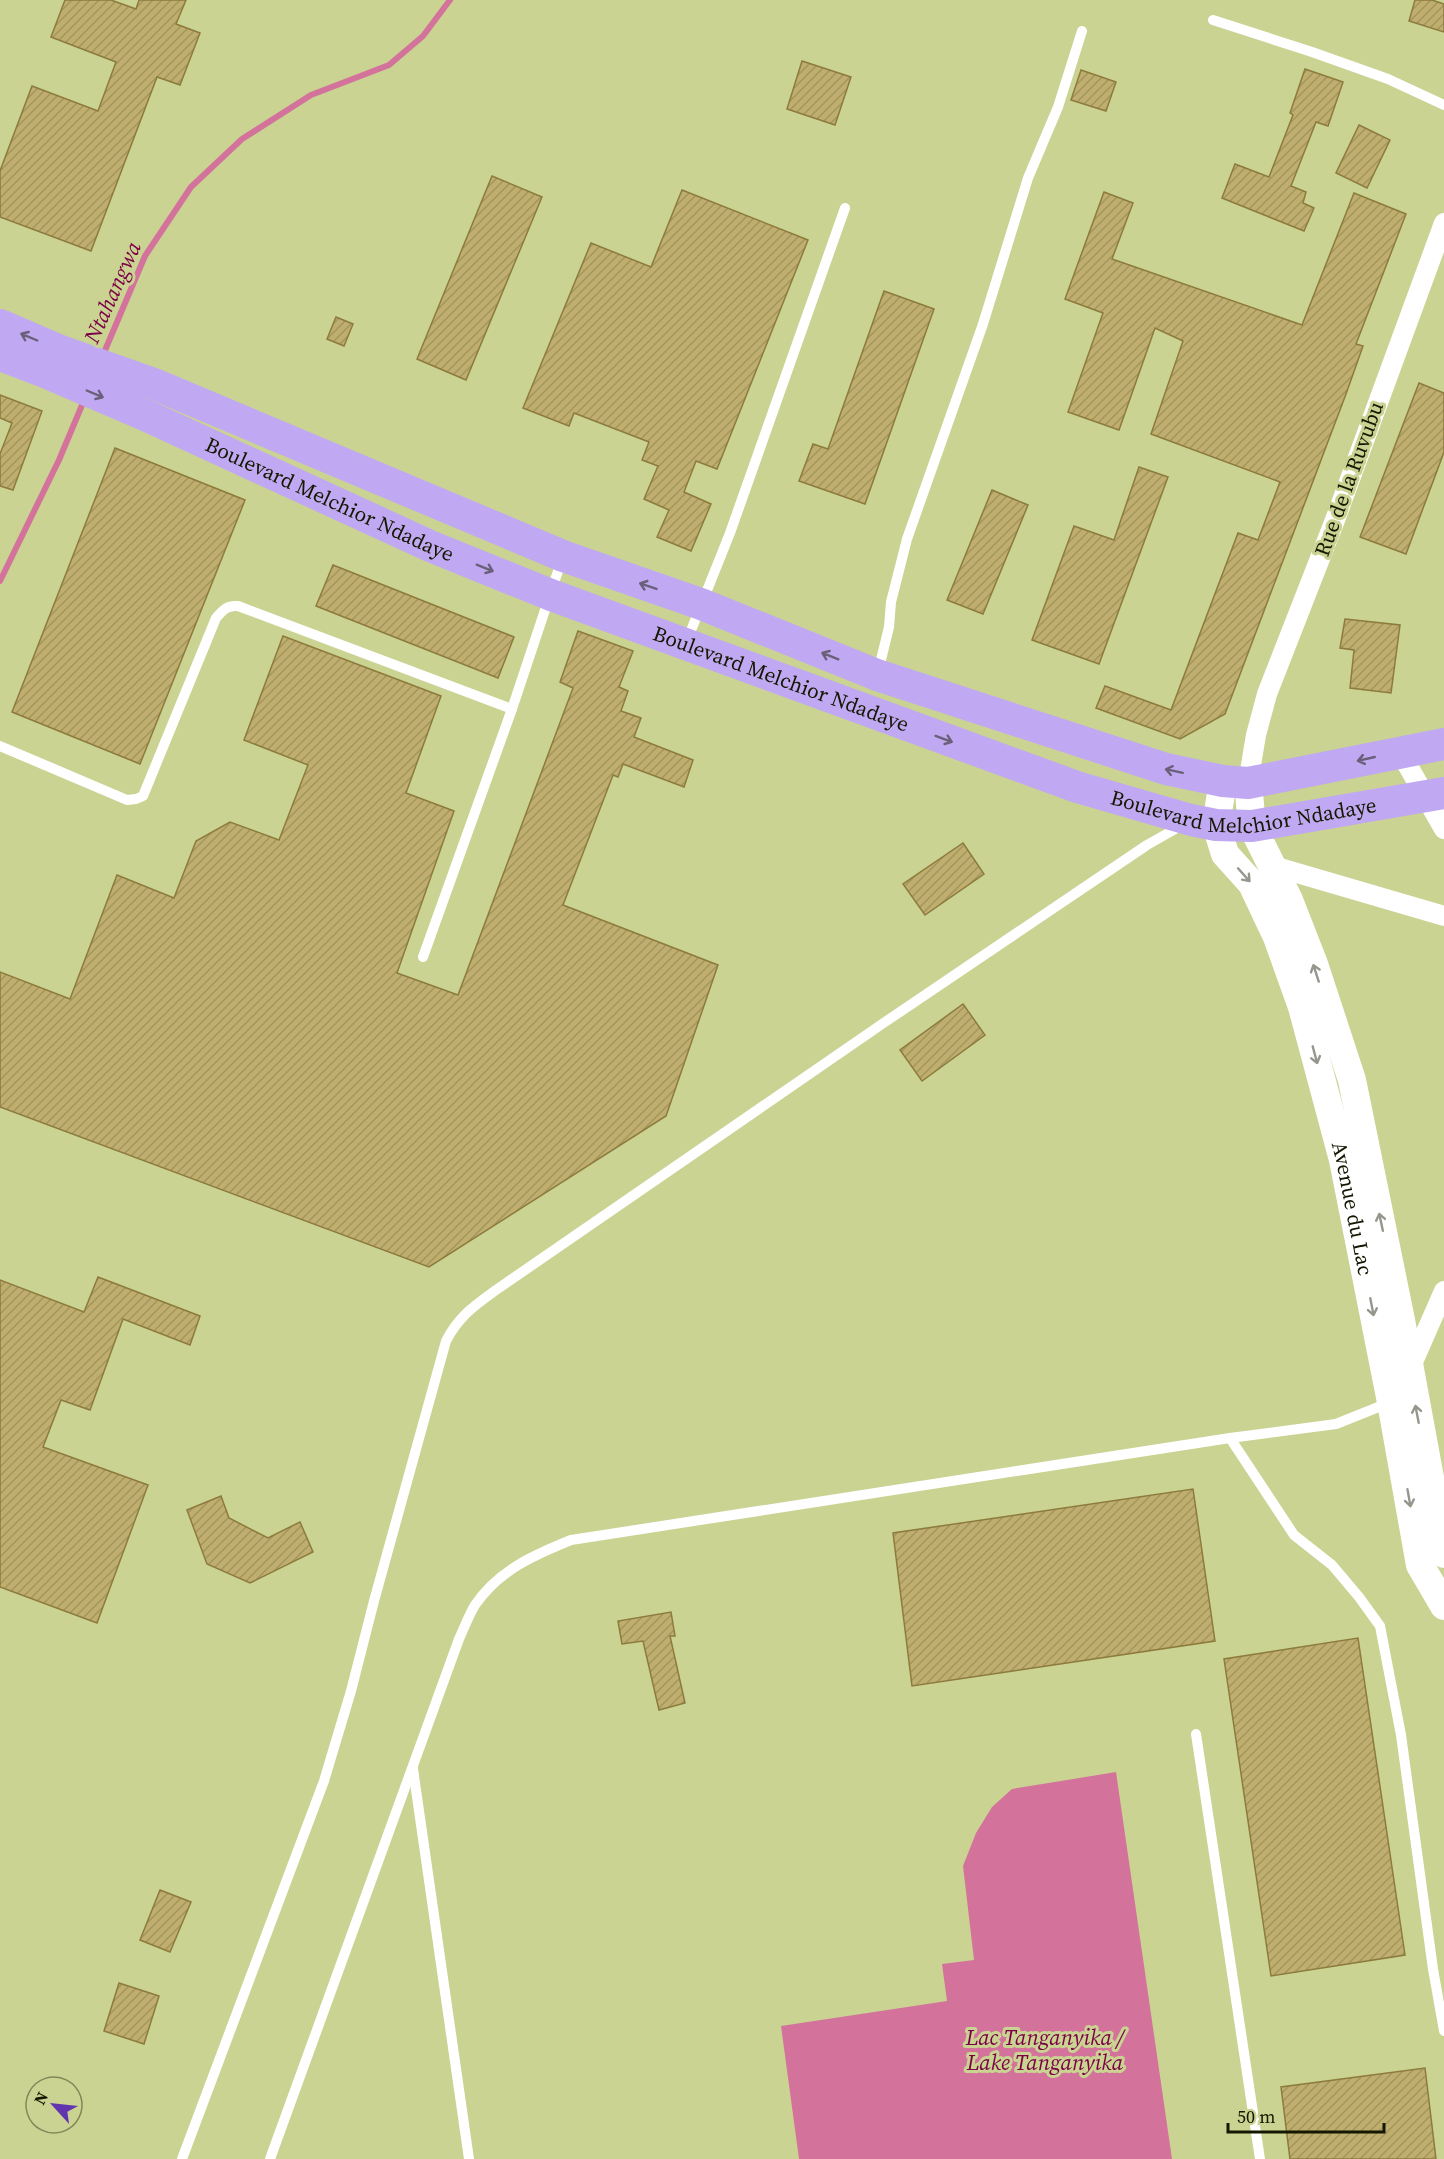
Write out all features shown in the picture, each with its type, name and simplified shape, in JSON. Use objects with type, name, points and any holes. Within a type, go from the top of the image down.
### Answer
[{"type":"main road","points":[[0,325],[51,361]]},
{"type":"main road","points":[[0,355],[51,361]]},
{"type":"main road","name":"Boulevard Melchior Ndadaye","points":[[51,361],[154,384],[563,556],[701,604],[877,675],[1166,770],[1235,782],[1444,744]]},
{"type":"main road","name":"Boulevard Melchior Ndadaye","points":[[51,361],[145,415],[430,546],[551,595],[1077,788],[1204,823],[1252,826],[1435,795]]},
{"type":"main road","points":[[1204,823],[1235,782]]},
{"type":"main road","name":"Avenue du Lac","points":[[1235,782],[1270,865],[1290,900],[1314,964],[1352,1080],[1401,1320],[1444,1554]]},
{"type":"main road","name":"Avenue du Lac","points":[[1204,823],[1225,854],[1252,884],[1277,937],[1302,1007],[1342,1160],[1391,1402],[1420,1565],[1444,1606]]},
{"type":"street","name":"Rue de la Ruvubu","points":[[1235,782],[1256,735],[1267,694],[1335,520],[1444,223]]},
{"type":"street","points":[[1400,752],[1435,795],[1444,829]]},
{"type":"street","points":[[1270,865],[1444,916]]},
{"type":"street","points":[[1391,1402],[1409,1371],[1444,1291]]},
{"type":"lane","points":[[1212,20],[1388,79],[1444,105]]},
{"type":"lane","points":[[877,675],[889,627],[891,602],[907,539],[983,324],[1028,178],[1058,107],[1082,31]]},
{"type":"lane","points":[[686,643],[734,522],[845,208]]},
{"type":"lane","points":[[423,957],[512,709],[563,556]]},
{"type":"lane","points":[[0,746],[127,800],[143,796],[216,618],[225,608],[232,606],[238,606],[512,709]]},
{"type":"lane","points":[[182,2159],[324,1781],[351,1691],[446,1341],[454,1325],[465,1312],[496,1290],[1147,845],[1204,823]]},
{"type":"lane","points":[[270,2159],[459,1639],[475,1605],[502,1574],[532,1556],[572,1540],[1230,1438],[1336,1424],[1391,1402]]},
{"type":"lane","points":[[1230,1438],[1294,1535],[1332,1565],[1380,1626],[1401,1735],[1433,1969],[1444,2031]]},
{"type":"lane","points":[[1196,1734],[1260,2159]]},
{"type":"lane","points":[[413,1766],[469,2159]]},
{"type":"water","name":"Lac Tanganyika / Lake Tanganyika","points":[[1116,1772],[1172,2159],[799,2159],[781,2026],[947,2001],[942,1964],[974,1960],[963,1866],[976,1833],[992,1807],[1012,1789]]},
{"type":"building","points":[[65,0],[111,0],[136,9],[139,0],[186,0],[176,24],[200,33],[180,85],[157,77],[91,251],[0,217],[0,171],[32,86],[98,111],[116,62],[51,37]]},
{"type":"building","points":[[1415,0],[1432,0],[1444,4],[1444,32],[1409,21]]},
{"type":"building","points":[[802,61],[851,77],[835,125],[787,109]]},
{"type":"building","points":[[1305,69],[1343,82],[1328,126],[1316,122],[1291,186],[1306,192],[1303,203],[1314,208],[1304,231],[1222,198],[1235,164],[1269,177],[1293,115],[1290,113]]},
{"type":"building","points":[[1081,70],[1116,82],[1106,111],[1071,100]]},
{"type":"building","points":[[1359,125],[1390,140],[1367,188],[1336,173]]},
{"type":"building","points":[[492,176],[542,197],[466,380],[417,359]]},
{"type":"building","points":[[682,190],[808,240],[717,469],[696,461],[684,492],[711,504],[691,551],[657,537],[669,510],[644,499],[658,466],[642,460],[649,442],[574,413],[569,426],[523,408],[591,243],[651,267]]},
{"type":"building","points":[[1104,192],[1133,203],[1112,259],[1302,325],[1354,193],[1406,214],[1356,344],[1363,346],[1346,394],[1225,714],[1180,739],[1096,708],[1105,686],[1171,710],[1238,533],[1258,540],[1280,482],[1151,434],[1183,341],[1155,328],[1119,430],[1068,412],[1103,313],[1065,299]]},
{"type":"building","points":[[884,291],[934,309],[865,504],[799,481],[813,444],[828,449]]},
{"type":"building","points":[[336,317],[353,324],[344,346],[327,339]]},
{"type":"building","points":[[1419,383],[1444,393],[1444,452],[1406,554],[1360,537]]},
{"type":"building","points":[[0,395],[42,411],[13,490],[0,486],[0,454],[12,423],[0,418]]},
{"type":"building","points":[[115,448],[245,500],[140,764],[12,712]]},
{"type":"building","points":[[1139,467],[1168,477],[1099,664],[1032,640],[1074,526],[1114,540]]},
{"type":"building","points":[[992,490],[1028,505],[983,614],[947,600]]},
{"type":"building","points":[[333,565],[514,637],[498,678],[316,606]]},
{"type":"building","points":[[1345,619],[1400,625],[1391,693],[1350,688],[1354,650],[1340,648]]},
{"type":"building","points":[[578,631],[633,651],[619,687],[628,691],[621,711],[641,718],[634,737],[693,760],[684,787],[623,764],[618,777],[613,775],[563,905],[718,965],[666,1116],[429,1267],[0,1107],[0,972],[70,999],[117,875],[174,898],[196,841],[230,822],[279,840],[308,765],[244,740],[283,636],[441,696],[406,793],[454,811],[397,973],[458,995],[573,688],[560,682]]},
{"type":"building","points":[[963,843],[984,874],[925,915],[903,884]]},
{"type":"building","points":[[963,1004],[985,1035],[922,1081],[900,1050]]},
{"type":"building","points":[[98,1277],[200,1316],[190,1345],[123,1319],[90,1410],[61,1400],[43,1447],[148,1485],[97,1623],[0,1587],[0,1280],[84,1312]]},
{"type":"building","points":[[1193,1489],[1215,1641],[912,1686],[893,1533]]},
{"type":"building","points":[[221,1496],[229,1518],[268,1538],[300,1522],[313,1552],[250,1583],[207,1564],[187,1510]]},
{"type":"building","points":[[671,1612],[675,1636],[670,1636],[685,1703],[659,1710],[643,1641],[622,1644],[618,1621]]},
{"type":"building","points":[[1358,1638],[1405,1955],[1271,1976],[1224,1659]]},
{"type":"building","points":[[160,1890],[191,1902],[170,1952],[140,1940]]},
{"type":"building","points":[[119,1983],[159,1996],[144,2044],[104,2031]]},
{"type":"building","points":[[1425,2068],[1436,2159],[1290,2159],[1281,2087]]},
{"type":"waterway","name":"Ntahangwa","points":[[103,355],[145,256],[191,187],[242,139],[311,95],[389,65],[423,36],[450,0]]},
{"type":"waterway","name":"Ntahangwa","points":[[0,581],[59,460],[85,398]]}]
